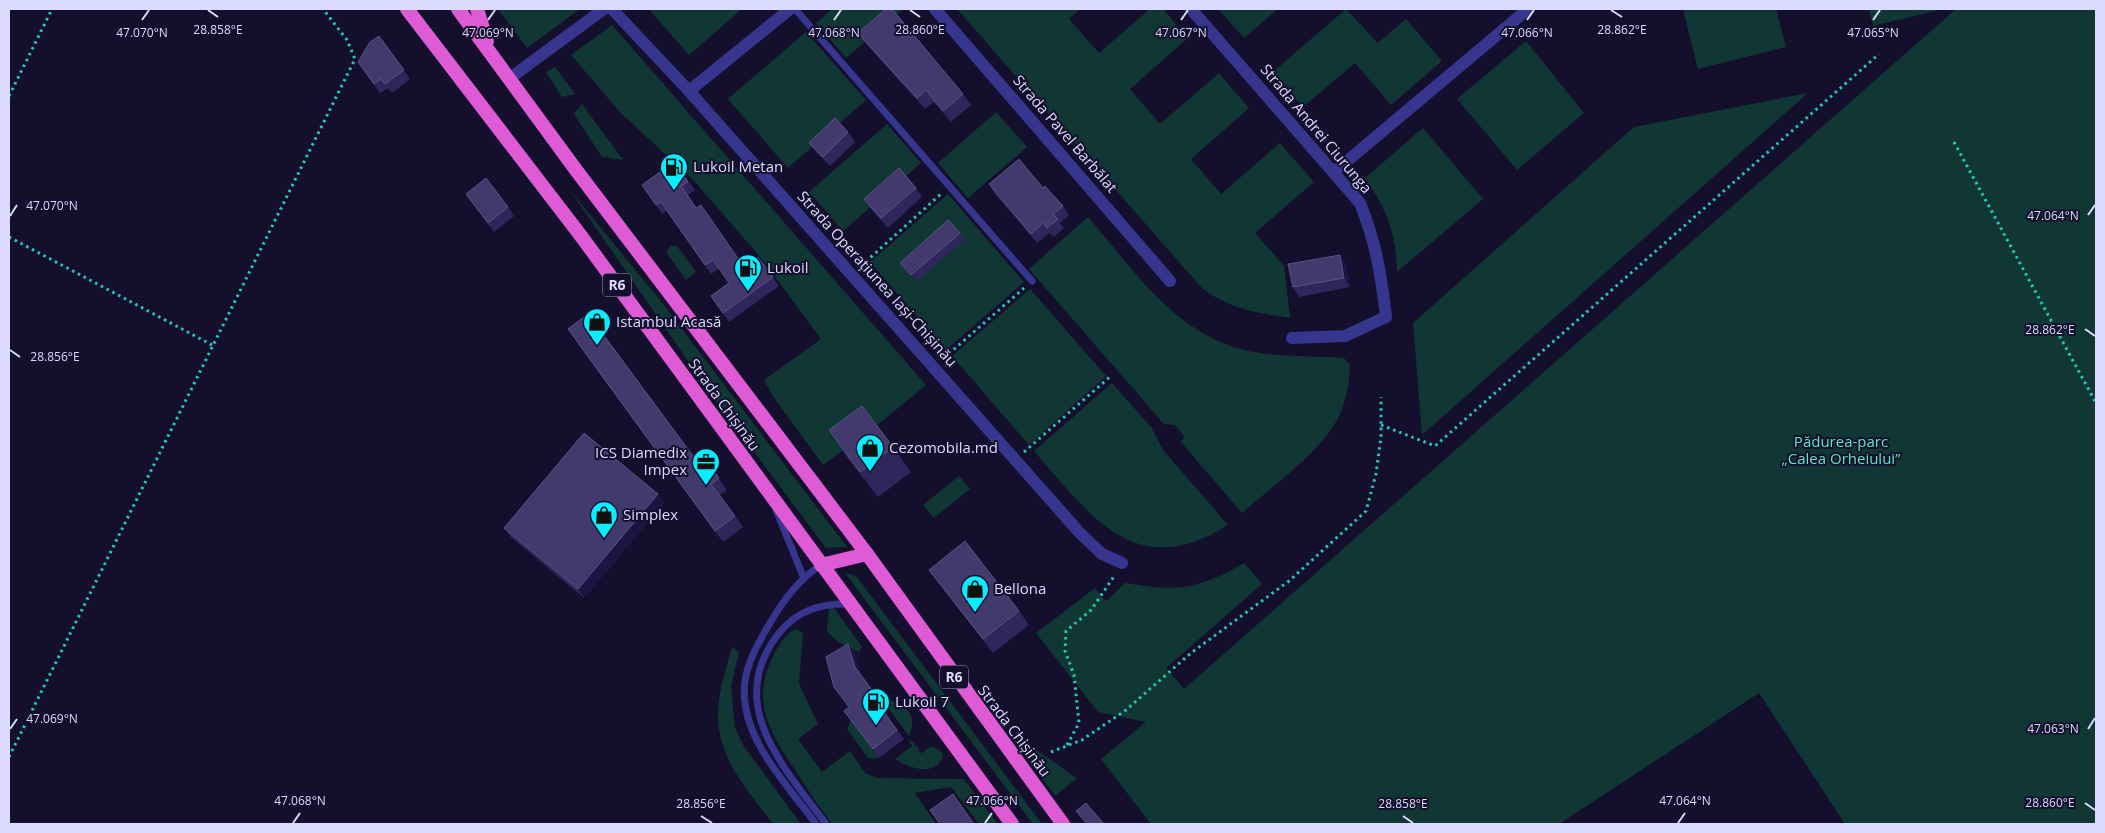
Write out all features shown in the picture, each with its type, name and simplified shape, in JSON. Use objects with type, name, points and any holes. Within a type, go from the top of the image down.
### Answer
[{"type":"highway","name":"Strada Chișinău","points":[[406,9],[581,236],[1012,824]]},
{"type":"highway","name":"Strada Chișinău","points":[[458,9],[490,49],[576,170],[867,554],[1063,824]]},
{"type":"highway","points":[[478,9],[490,49]]},
{"type":"highway","points":[[821,565],[867,554]]},
{"type":"street","points":[[510,78],[604,9]]},
{"type":"street","name":"Strada Operațiunea Iași-Chișinău","points":[[612,9],[688,91],[1079,532],[1102,554],[1122,563]]},
{"type":"street","points":[[688,91],[790,9]]},
{"type":"street","name":"Strada Pavel Barbălat","points":[[935,9],[1170,281]]},
{"type":"street","name":"Strada Andrei Ciurunga","points":[[1191,9],[1360,203],[1370,228],[1380,266],[1386,317],[1345,336],[1292,338]]},
{"type":"street","points":[[1334,172],[1528,9]]},
{"type":"lane","points":[[796,9],[1032,281]]},
{"type":"lane","points":[[771,496],[803,576]]},
{"type":"lane","points":[[816,824],[759,744],[750,724],[745,698],[746,676],[756,649],[771,621],[803,576],[821,565]]},
{"type":"lane","points":[[826,824],[769,742],[761,726],[757,710],[756,685],[763,660],[769,648],[782,630],[797,616],[810,608],[829,603],[850,604]]},
{"type":"path","points":[[9,96],[52,9]]},
{"type":"path","points":[[9,757],[356,59],[348,40],[324,9]]},
{"type":"path","points":[[1381,425],[1435,446],[1487,403],[1879,54]]},
{"type":"path","points":[[1954,142],[2096,403]]},
{"type":"path","points":[[851,275],[950,186]]},
{"type":"path","points":[[9,237],[214,346]]},
{"type":"path","points":[[934,367],[1032,281]]},
{"type":"path","points":[[1016,460],[1112,375]]},
{"type":"path","points":[[1051,752],[1082,740],[1126,710],[1191,653],[1289,581],[1366,511],[1376,474],[1381,425],[1381,397]]},
{"type":"path","points":[[1067,746],[1079,723],[1074,676],[1065,651],[1066,632],[1091,610],[1122,563]]},
{"type":"green space","points":[[498,9],[580,9],[527,48]]},
{"type":"green space","points":[[649,9],[742,9],[689,55]]},
{"type":"green space","points":[[832,9],[903,9],[846,58],[816,23]]},
{"type":"green space","points":[[957,9],[1080,9],[1069,19],[1099,53],[1150,9],[1163,9],[1188,38],[1130,89],[1160,124],[1219,73],[1249,108],[1191,159],[1221,194],[1280,143],[1314,182],[1255,233],[1284,266],[1290,318],[1243,309],[1222,300],[1201,287]]},
{"type":"green space","points":[[1218,9],[1278,9],[1244,38]]},
{"type":"green space","points":[[1346,9],[1378,43],[1406,19],[1442,61],[1391,105],[1355,63],[1303,107],[1273,72]]},
{"type":"green space","points":[[1683,9],[1776,9],[1786,47],[1698,69]]},
{"type":"green space","points":[[1869,9],[1943,9],[1873,26]]},
{"type":"green space","name":"Pădurea-parc „Calea Orheiului”","points":[[1956,9],[2096,9],[2096,824],[1845,824],[1759,693],[1559,824],[1151,824],[1101,759],[1146,722],[1098,712],[1036,633],[1095,588],[1106,601],[1125,583],[1174,588],[1200,584],[1244,563],[1262,584],[1166,668],[1184,689]]},
{"type":"green space","points":[[612,25],[926,385],[875,427],[823,465],[772,395],[764,380],[821,339],[761,258],[696,183],[620,112],[571,55]]},
{"type":"green space","points":[[806,32],[866,100],[788,168],[728,99]]},
{"type":"green space","points":[[1526,41],[1584,113],[1517,170],[1457,99]]},
{"type":"green space","points":[[555,67],[575,94],[562,97],[546,72]]},
{"type":"green space","points":[[1808,93],[1422,435],[1413,323],[1634,127]]},
{"type":"green space","points":[[582,104],[623,160],[602,157],[574,114]]},
{"type":"green space","points":[[996,112],[1027,147],[968,198],[938,163]]},
{"type":"green space","points":[[887,124],[921,163],[843,231],[809,192]]},
{"type":"green space","points":[[1423,128],[1483,199],[1397,272],[1395,246],[1389,222],[1379,200],[1365,178]]},
{"type":"green space","points":[[569,189],[660,300],[847,547],[826,548],[713,397]]},
{"type":"green space","points":[[948,194],[1024,282],[946,350],[870,262]]},
{"type":"green space","points":[[1088,217],[1158,298],[1178,316],[1200,331],[1223,343],[1249,351],[1344,358],[1350,365],[1344,402],[1332,428],[1310,454],[1242,513],[1180,441],[1185,437],[1175,425],[1164,424],[1029,269]]},
{"type":"green space","points":[[670,246],[677,246],[696,272],[686,280],[666,252]]},
{"type":"green space","points":[[1030,289],[1106,376],[1029,445],[952,356]]},
{"type":"green space","points":[[1112,383],[1151,427],[1163,450],[1228,525],[1195,541],[1166,547],[1141,544],[1117,534],[1095,518],[1034,451]]},
{"type":"green space","points":[[959,476],[970,489],[934,518],[923,505]]},
{"type":"green space","points":[[845,573],[856,576],[1042,824],[1033,824]]},
{"type":"green space","points":[[829,608],[834,608],[862,647],[859,652],[841,644],[827,631]]},
{"type":"green space","points":[[796,629],[803,633],[799,684],[818,724],[798,739],[822,772],[850,751],[865,773],[877,778],[964,779],[998,824],[979,824],[951,787],[915,793],[936,824],[832,824],[777,742],[766,715],[763,701],[767,671],[774,654],[783,639]]},
{"type":"green space","points":[[732,647],[739,652],[731,687],[735,728],[743,745],[801,824],[773,824],[736,773],[723,745],[719,730],[718,706]]},
{"type":"green space","points":[[889,700],[906,708],[909,712],[912,723],[909,736],[883,701]]},
{"type":"green space","points":[[851,720],[879,758],[868,758],[847,729]]},
{"type":"green space","points":[[1011,736],[1019,738],[1077,778],[1055,796]]},
{"type":"green space","points":[[908,740],[915,743],[914,745],[919,748],[918,751],[922,753],[932,746],[942,752],[943,757],[934,767],[928,769],[914,768],[900,762],[895,759],[912,746]]},
{"type":"building","points":[[886,9],[892,9],[963,94],[943,111],[926,90],[917,98],[858,33]]},
{"type":"building","points":[[379,36],[404,70],[385,84],[381,79],[374,84],[358,62],[370,42]]},
{"type":"building","points":[[835,118],[848,132],[823,157],[809,143]]},
{"type":"building","points":[[1019,159],[1043,188],[1045,186],[1063,206],[1053,214],[1058,219],[1047,228],[1043,223],[1031,234],[989,184]]},
{"type":"building","points":[[674,162],[688,182],[681,186],[696,208],[701,205],[744,267],[758,257],[773,277],[723,313],[711,296],[729,283],[713,260],[705,265],[661,202],[656,205],[642,185]]},
{"type":"building","points":[[899,168],[916,188],[881,218],[864,199]]},
{"type":"building","points":[[486,178],[508,207],[488,223],[466,194]]},
{"type":"building","points":[[948,220],[960,233],[911,275],[900,263]]},
{"type":"building","points":[[1340,255],[1344,278],[1293,287],[1288,264]]},
{"type":"building","points":[[588,314],[693,456],[700,451],[719,478],[711,484],[735,516],[715,531],[568,329]]},
{"type":"building","points":[[862,406],[893,447],[860,472],[829,430]]},
{"type":"building","points":[[584,433],[658,494],[578,589],[504,528]]},
{"type":"building","points":[[965,541],[1019,611],[983,639],[929,570]]},
{"type":"building","points":[[848,644],[855,667],[872,690],[869,692],[897,730],[873,749],[844,711],[849,707],[834,687],[826,657]]},
{"type":"building","points":[[953,794],[974,824],[940,824],[930,810]]},
{"type":"building","points":[[1086,803],[1104,824],[1087,824],[1076,811]]},
{"type":"place","name":"Lukoil Metan","points":[[674,191]]},
{"type":"place","name":"Lukoil","points":[[748,292]]},
{"type":"place","name":"Istambul Acasă","points":[[597,346]]},
{"type":"place","name":"Cezomobila.md","points":[[870,472]]},
{"type":"place","name":"ICS Diamedix Impex","points":[[706,486]]},
{"type":"place","name":"Simplex","points":[[604,539]]},
{"type":"place","name":"Bellona","points":[[975,613]]},
{"type":"place","name":"Lukoil 7","points":[[876,726]]}]
